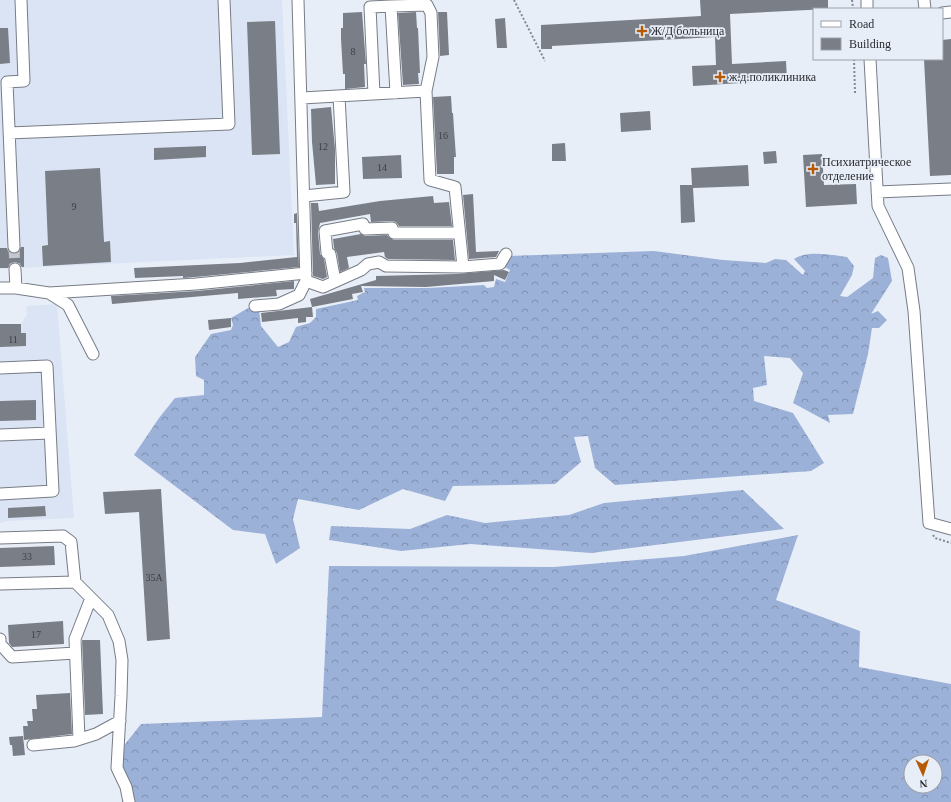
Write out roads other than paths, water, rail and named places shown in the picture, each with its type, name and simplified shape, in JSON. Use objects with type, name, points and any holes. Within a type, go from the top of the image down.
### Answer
[{"type":"street","points":[[14,247],[7,82],[24,81],[21,0]]},
{"type":"street","points":[[10,133],[229,124],[224,0]]},
{"type":"street","points":[[255,306],[279,304],[299,295],[306,277],[298,0]]},
{"type":"street","points":[[374,94],[370,7],[411,3],[426,5],[431,13],[433,57],[426,91],[430,180],[455,187],[463,267]]},
{"type":"street","points":[[391,6],[396,93]]},
{"type":"street","points":[[870,60],[878,206],[908,268],[914,311],[929,522],[951,529]]},
{"type":"street","points":[[302,98],[426,91]]},
{"type":"street","points":[[304,196],[344,192],[339,96]]},
{"type":"street","points":[[877,192],[951,189]]},
{"type":"street","points":[[335,281],[330,254],[327,253],[325,231],[363,224],[365,229],[392,228],[394,233],[459,233]]},
{"type":"street","points":[[0,288],[16,288],[50,293],[306,277],[323,287],[361,270],[368,264],[378,262],[386,266],[463,267],[500,264],[506,254]]},
{"type":"street","points":[[15,269],[16,288]]},
{"type":"street","points":[[50,293],[68,306],[93,354]]},
{"type":"street","points":[[0,368],[47,366],[53,491],[0,494]]},
{"type":"street","points":[[0,435],[50,433]]},
{"type":"street","points":[[0,538],[64,536],[71,542],[75,582],[108,615],[119,641],[122,660],[117,768],[126,787],[129,802]]},
{"type":"street","points":[[0,584],[75,582]]},
{"type":"street","points":[[79,739],[75,639],[91,598]]},
{"type":"street","points":[[0,639],[0,644],[12,656],[75,653]]},
{"type":"street","points":[[32,745],[79,739],[96,734],[120,721]]},
{"type":"tunnel","points":[[14,247],[15,269]]},
{"type":"place","name":"Ж/Д больница","points":[[642,31]]},
{"type":"place","name":"ж.д.поликлиника","points":[[720,77]]},
{"type":"place","name":"Психиатрическое отделение","points":[[813,169]]}]
